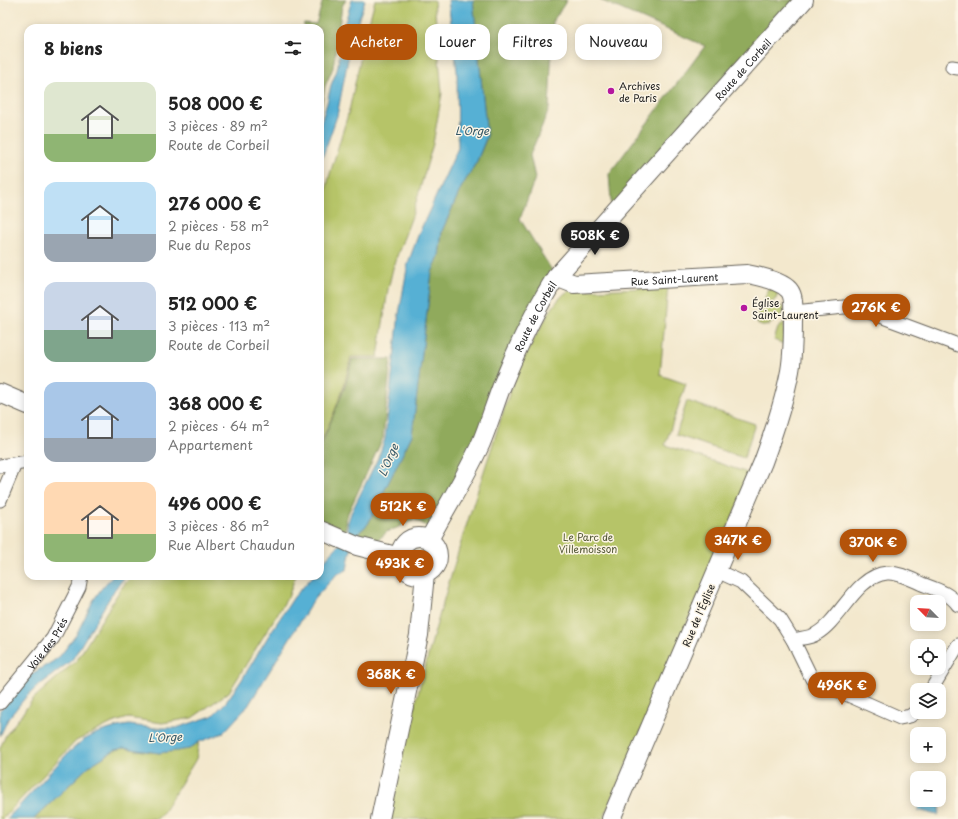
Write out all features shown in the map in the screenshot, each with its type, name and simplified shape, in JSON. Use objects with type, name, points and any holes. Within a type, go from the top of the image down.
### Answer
[{"type":"main road","name":"Route de Corbeil","points":[[429,540],[459,488],[480,443],[502,384],[526,329],[540,302],[556,278],[804,0]]},
{"type":"main road","name":"Rue Saint-Laurent","points":[[556,278],[574,284],[747,274],[769,279],[784,286],[790,291]]},
{"type":"main road","name":"Rue de l'Église","points":[[611,819],[763,462],[783,404],[790,370],[793,343],[794,312],[790,291]]},
{"type":"main road","points":[[0,393],[24,403]]},
{"type":"main road","points":[[324,532],[357,546],[400,557]]},
{"type":"main road","points":[[420,537],[429,540],[436,548],[438,558],[434,568],[425,574],[420,575],[409,572],[402,563],[400,557],[403,547],[410,540],[420,537]]},
{"type":"main road","points":[[380,819],[419,635],[425,574]]},
{"type":"street","points":[[794,312],[856,307],[958,345]]},
{"type":"street","points":[[0,466],[22,463]]},
{"type":"street","points":[[0,500],[22,463]]},
{"type":"street","points":[[717,571],[741,582],[780,620],[812,679],[900,718],[910,716]]},
{"type":"street","points":[[792,640],[815,635],[826,627],[870,578],[888,572],[898,574],[946,594],[958,605]]},
{"type":"street","name":"Voie des Prés","points":[[0,703],[53,638],[79,587],[80,580]]},
{"type":"street","points":[[936,683],[958,645]]},
{"type":"green space","points":[[323,0],[346,0],[342,6],[339,24],[336,24],[336,47],[333,68],[324,91],[324,24],[316,24]]},
{"type":"green space","points":[[375,0],[434,0],[436,24],[425,24],[425,60],[439,60],[442,93],[433,144],[412,216],[394,264],[388,289],[378,357],[351,357],[344,386],[324,436],[324,201],[329,177],[349,111],[360,60],[417,60],[417,24],[368,24]]},
{"type":"green space","points":[[473,0],[567,0],[553,21],[553,24],[498,24],[498,60],[551,60],[549,109],[530,155],[535,178],[520,219],[556,277],[434,530],[414,519],[388,531],[377,541],[361,540],[355,538],[357,534],[368,524],[412,435],[432,272],[439,256],[442,231],[461,188],[477,161],[487,137],[479,60],[490,60],[490,24],[475,24]]},
{"type":"green space","points":[[600,0],[804,0],[612,214],[609,174],[705,46],[662,27],[662,24],[655,24]]},
{"type":"green space","name":"Le Parc de Villemoisson","points":[[668,287],[660,375],[686,384],[665,445],[751,474],[603,819],[388,819],[398,772],[434,633],[461,541],[505,407],[521,364],[528,350],[546,318],[560,298],[568,291]]},
{"type":"green space","points":[[769,288],[780,292],[773,301],[772,306],[776,309],[782,306],[784,307],[784,312],[770,324],[762,326],[758,324],[756,319]]},
{"type":"green space","points":[[784,322],[784,344],[774,340],[778,328]]},
{"type":"green space","points":[[352,359],[391,359],[383,438],[348,513],[344,535],[324,527],[324,438],[345,387]]},
{"type":"green space","points":[[687,401],[755,424],[744,458],[676,435]]},
{"type":"green space","points":[[128,580],[294,580],[289,595],[229,692],[192,718],[162,723],[128,718],[112,723],[76,741],[2,819],[0,819],[0,748],[6,735],[34,698],[77,660],[120,590]]},
{"type":"green space","points":[[199,742],[196,759],[162,814],[157,819],[34,819],[89,766],[115,750],[123,748],[159,753],[189,749]]},
{"type":"water","points":[[352,0],[365,0],[357,24],[345,24]]},
{"type":"water","name":"L'Orge","points":[[448,0],[473,0],[475,24],[451,24]]},
{"type":"water","points":[[339,60],[348,60],[337,116],[324,153],[324,112],[331,85],[337,70]]},
{"type":"water","name":"L'Orge","points":[[456,60],[479,60],[487,136],[477,161],[461,188],[442,231],[439,256],[432,272],[412,435],[368,524],[357,534],[350,553],[347,570],[337,574],[314,599],[248,706],[223,733],[199,742],[189,749],[177,751],[159,753],[123,748],[115,750],[89,766],[34,819],[7,819],[67,754],[82,741],[97,733],[129,725],[155,728],[176,728],[212,716],[226,702],[241,681],[294,597],[309,580],[324,580],[324,562],[341,543],[348,532],[348,523],[351,513],[378,458],[385,439],[399,314],[408,263],[419,233],[458,148]]},
{"type":"water","points":[[109,580],[123,580],[115,589],[72,660],[25,698],[8,719],[0,736],[0,710],[33,673],[60,656],[76,635],[93,601]]},
{"type":"water","points":[[919,807],[940,807],[938,815],[918,810]]},
{"type":"place","name":"Archives de Paris","points":[[611,91]]},
{"type":"place","name":"Église Saint-Laurent","points":[[744,308]]}]
